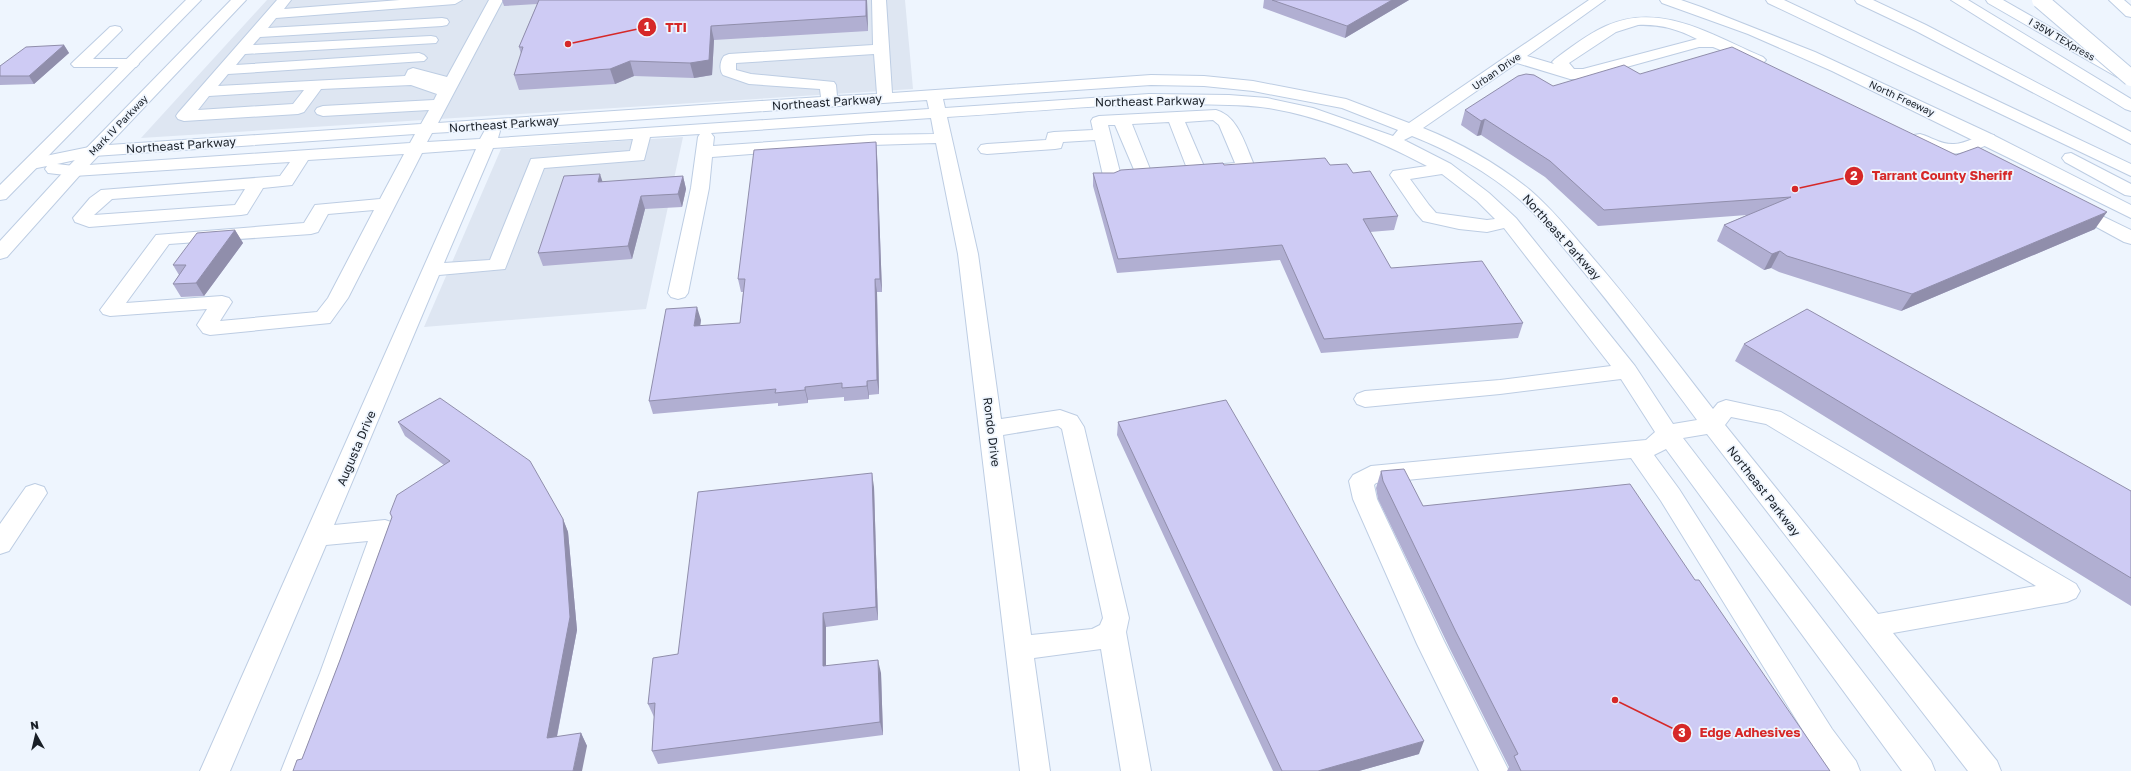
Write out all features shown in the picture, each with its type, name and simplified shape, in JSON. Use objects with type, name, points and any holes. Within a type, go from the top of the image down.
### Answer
[{"type":"main road","points":[[0,195],[194,0]]},
{"type":"main road","name":"Mark IV Parkway","points":[[0,253],[74,171],[239,0]]},
{"type":"main road","points":[[284,0],[184,116],[298,109],[316,85]]},
{"type":"main road","points":[[272,14],[456,0]]},
{"type":"main road","points":[[413,77],[419,58],[456,0]]},
{"type":"main road","points":[[386,204],[321,209],[311,228],[163,239],[110,310],[222,302],[207,325],[210,328],[323,318],[328,316],[412,154],[496,0]]},
{"type":"main road","points":[[879,0],[885,99]]},
{"type":"main road","points":[[1577,0],[1595,2]]},
{"type":"main road","name":"North Freeway","points":[[1667,0],[1799,51],[1988,139],[2131,212]]},
{"type":"main road","points":[[1773,0],[2131,171]]},
{"type":"main road","points":[[1862,0],[1921,28],[2131,139]]},
{"type":"main road","points":[[1958,0],[2131,106]]},
{"type":"main road","name":"I 35W TEXpress","points":[[1993,0],[2131,79]]},
{"type":"main road","name":"I 35W TEXpress","points":[[2023,0],[2131,62]]},
{"type":"main road","points":[[2040,0],[2131,79]]},
{"type":"main road","points":[[2118,0],[2131,6]]},
{"type":"main road","points":[[2118,0],[2131,13]]},
{"type":"main road","name":"Urban Drive","points":[[1394,142],[1595,2]]},
{"type":"main road","points":[[1570,74],[1560,62],[1614,26],[1630,21],[1649,20],[1670,23],[1771,66]]},
{"type":"main road","points":[[256,33],[442,22]]},
{"type":"main road","points":[[115,30],[79,64],[131,64]]},
{"type":"main road","points":[[240,50],[431,40]]},
{"type":"main road","points":[[1515,57],[1570,74],[1583,74],[1698,43],[1715,42]]},
{"type":"main road","points":[[829,102],[828,85],[749,79],[728,72],[729,59],[881,49]]},
{"type":"main road","points":[[223,70],[419,58]]},
{"type":"main road","points":[[204,92],[413,77],[446,93]]},
{"type":"main road","name":"Northeast Parkway","points":[[32,164],[94,151],[427,129],[491,134],[643,132],[707,128],[1151,80],[1204,81],[1253,86],[1346,104],[1411,129],[1462,153],[1504,179],[1525,195],[1555,226],[1614,296],[1712,425],[1986,771]]},
{"type":"main road","points":[[1956,88],[1980,108],[2131,191]]},
{"type":"main road","points":[[323,111],[446,93]]},
{"type":"main road","name":"Northeast Parkway","points":[[32,164],[74,171],[298,162],[412,154],[491,134],[829,102],[885,99],[936,103],[1094,102],[1149,99],[1229,100],[1267,103],[1314,113],[1394,142],[1445,168],[1483,196],[1509,222],[1627,371],[1666,433],[1920,771]]},
{"type":"main road","points":[[1094,102],[1113,180]]},
{"type":"main road","name":"Rondo Drive","points":[[936,103],[942,138],[968,254],[1035,771]]},
{"type":"main road","points":[[986,142],[1055,144],[1054,137],[1122,122],[1216,115],[1226,122],[1246,167],[1144,175],[1122,122]]},
{"type":"main road","points":[[1175,118],[1197,171]]},
{"type":"main road","points":[[678,293],[700,188],[707,128]]},
{"type":"main road","points":[[432,270],[498,265],[537,163],[638,156],[643,132]]},
{"type":"main road","points":[[1907,133],[1946,151],[1960,149],[1988,139]]},
{"type":"main road","name":"Augusta Drive","points":[[216,771],[491,134]]},
{"type":"main road","points":[[704,152],[872,140],[915,140],[942,138]]},
{"type":"main road","points":[[1960,149],[1981,159]]},
{"type":"main road","points":[[258,184],[241,210],[89,221],[82,218],[96,202],[107,194],[286,182],[298,162]]},
{"type":"main road","points":[[1445,168],[1398,175],[1422,209],[1430,217],[1459,223],[1487,226],[1509,222]]},
{"type":"main road","points":[[2057,198],[2131,238]]},
{"type":"main road","points":[[1365,399],[1500,387],[1627,371]]},
{"type":"main road","points":[[1494,771],[1431,644],[1365,499],[1361,481],[1371,475],[1637,449],[1656,445],[1666,433],[1712,425],[1726,408],[1773,418],[2067,592],[1870,626]]},
{"type":"main road","points":[[991,429],[1060,418],[1069,422],[1073,428],[1116,618],[1112,632],[1136,771]]},
{"type":"main road","points":[[1637,449],[1670,495],[1822,738],[1845,771]]},
{"type":"main road","points":[[0,544],[35,493]]},
{"type":"main road","points":[[296,771],[334,673],[385,530],[318,536]]},
{"type":"main road","points":[[1020,648],[1095,640],[1112,632]]},
{"type":"shaded area","points":[[267,0],[905,0],[913,89],[141,138]]},
{"type":"shaded area","points":[[683,137],[646,309],[424,327],[501,149]]},
{"type":"building","points":[[539,0],[866,0],[866,16],[711,26],[709,60],[690,63],[630,61],[610,69],[514,75],[523,47],[519,47]]},
{"type":"building","points":[[1272,0],[1392,0],[1347,26]]},
{"type":"building","points":[[64,45],[29,76],[0,76],[0,66],[26,47]]},
{"type":"building","points":[[1732,47],[1956,155],[1978,147],[2107,212],[1912,294],[1787,256],[1780,251],[1772,254],[1724,225],[1791,197],[1604,210],[1550,161],[1485,119],[1481,121],[1465,110],[1518,76],[1526,74],[1534,75],[1553,86],[1624,65],[1640,74]]},
{"type":"building","points":[[876,142],[880,279],[875,279],[877,380],[867,381],[867,386],[842,388],[842,383],[805,387],[805,390],[775,393],[776,389],[649,401],[666,309],[697,307],[694,326],[740,323],[745,279],[738,279],[754,150]]},
{"type":"building","points":[[1325,158],[1330,165],[1347,164],[1353,173],[1370,171],[1398,216],[1363,219],[1391,268],[1482,261],[1523,323],[1324,339],[1282,245],[1118,259],[1093,173],[1114,173],[1121,170],[1223,163],[1224,165]]},
{"type":"building","points":[[600,174],[598,182],[683,176],[678,194],[641,196],[628,246],[538,253],[564,176]]},
{"type":"building","points":[[235,230],[196,283],[173,284],[186,265],[173,265],[197,233]]},
{"type":"building","points":[[1807,309],[2131,491],[2131,578],[1744,344]]},
{"type":"building","points":[[440,398],[530,461],[563,519],[570,617],[547,738],[581,733],[573,771],[293,771],[297,760],[302,759],[340,660],[392,517],[390,513],[397,495],[450,461],[398,422]]},
{"type":"building","points":[[1226,400],[1424,741],[1318,771],[1282,771],[1118,422]]},
{"type":"building","points":[[1404,469],[1423,506],[1630,484],[1695,580],[1699,580],[1830,771],[1521,771],[1514,756],[1518,754],[1456,632],[1383,481],[1381,471]]},
{"type":"building","points":[[872,473],[876,607],[823,613],[823,666],[878,660],[880,722],[652,751],[655,703],[648,704],[653,658],[678,654],[698,492]]},
{"type":"place","name":"TTI","points":[[568,44]]},
{"type":"place","name":"Tarrant County Sheriff","points":[[1795,189]]},
{"type":"place","name":"Edge Adhesives","points":[[1615,700]]}]
